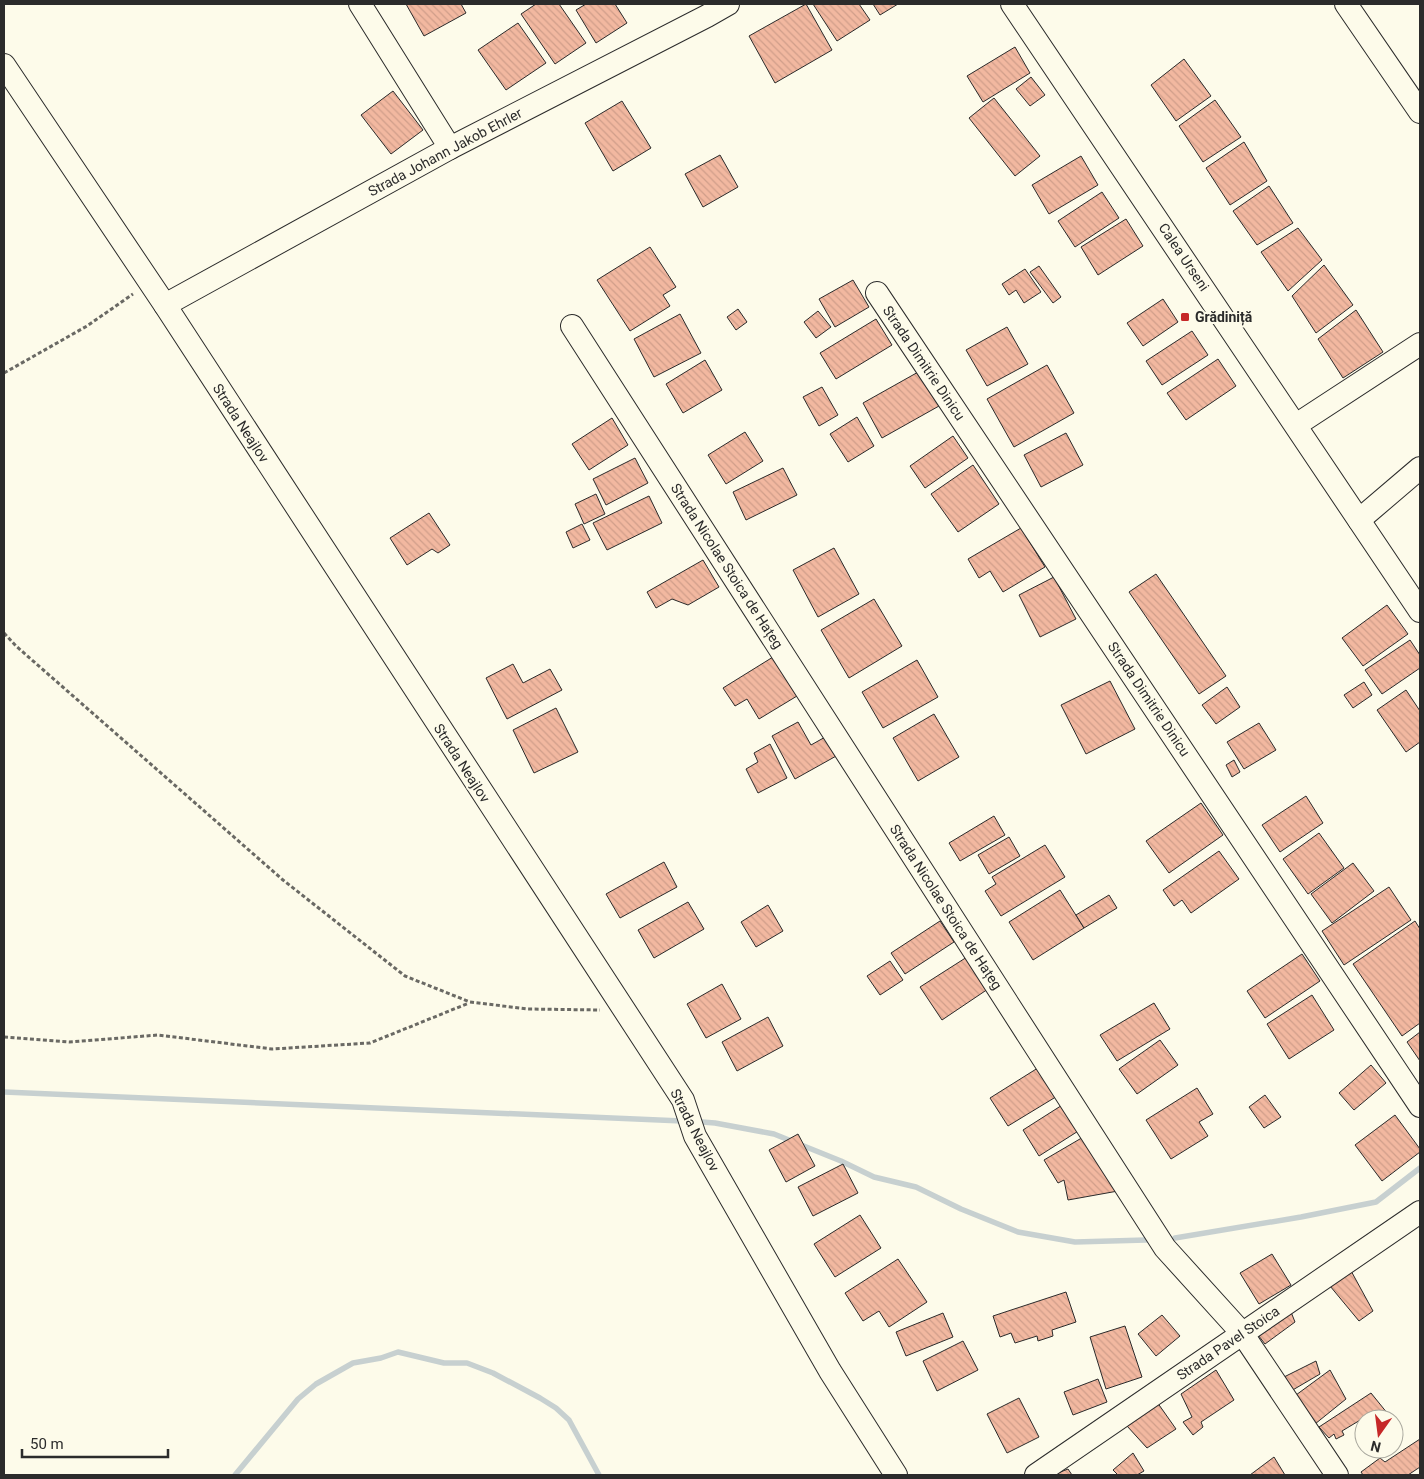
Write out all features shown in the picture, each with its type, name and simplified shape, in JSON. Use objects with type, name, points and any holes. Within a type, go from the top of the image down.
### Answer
[{"type":"street","points":[[360,4],[450,148]]},
{"type":"street","name":"Strada Johann Jakob Ehrler","points":[[165,305],[702,10],[728,4]]},
{"type":"street","name":"Calea Urseni","points":[[1012,4],[1420,611]]},
{"type":"street","points":[[1346,4],[1420,112]]},
{"type":"street","name":"Strada Neajlov","points":[[4,65],[165,305],[683,1100],[700,1145],[830,1370],[896,1475]]},
{"type":"street","name":"Strada Dimitrie Dinicu","points":[[877,293],[1420,1106]]},
{"type":"street","name":"Strada Nicolae Stoica de Hațeg","points":[[572,326],[1165,1248],[1242,1334],[1337,1475]]},
{"type":"street","points":[[1296,425],[1420,344]]},
{"type":"street","points":[[1360,520],[1420,468]]},
{"type":"street","name":"Strada Pavel Stoica","points":[[1036,1475],[1420,1212]]},
{"type":"path","points":[[4,373],[87,326],[149,282]]},
{"type":"path","points":[[4,633],[16,646],[283,880],[405,976],[470,1002],[528,1010],[623,1010]]},
{"type":"path","points":[[4,1037],[70,1042],[158,1035],[272,1050],[370,1043],[470,1002]]},
{"type":"building","points":[[406,4],[461,4],[466,13],[424,36]]},
{"type":"building","points":[[536,4],[559,4],[586,43],[555,64],[521,14]]},
{"type":"building","points":[[586,4],[615,4],[627,23],[596,43],[576,10]]},
{"type":"building","points":[[806,4],[832,50],[775,83],[749,36]]},
{"type":"building","points":[[813,4],[859,4],[870,20],[837,41]]},
{"type":"building","points":[[873,4],[898,4],[880,15]]},
{"type":"building","points":[[518,23],[546,63],[506,90],[478,50]]},
{"type":"building","points":[[1015,47],[1030,73],[983,102],[967,76]]},
{"type":"building","points":[[1184,59],[1211,96],[1176,121],[1151,85]]},
{"type":"building","points":[[1031,77],[1045,95],[1030,106],[1016,89]]},
{"type":"building","points":[[393,91],[423,130],[391,154],[361,115]]},
{"type":"building","points":[[994,98],[1040,156],[1015,176],[969,118]]},
{"type":"building","points":[[1215,100],[1241,137],[1203,162],[1179,126]]},
{"type":"building","points":[[622,101],[651,148],[613,171],[585,123]]},
{"type":"building","points":[[1244,142],[1267,181],[1230,205],[1206,168]]},
{"type":"building","points":[[720,155],[738,187],[703,207],[685,174]]},
{"type":"building","points":[[1081,156],[1098,185],[1049,214],[1032,185]]},
{"type":"building","points":[[1269,186],[1293,223],[1257,245],[1233,211]]},
{"type":"building","points":[[1102,192],[1119,218],[1075,247],[1058,221]]},
{"type":"building","points":[[1126,219],[1143,246],[1098,275],[1081,247]]},
{"type":"building","points":[[1298,228],[1322,260],[1288,291],[1261,252]]},
{"type":"building","points":[[650,247],[676,287],[663,295],[670,306],[630,331],[597,280]]},
{"type":"building","points":[[1324,265],[1353,305],[1316,333],[1292,296]]},
{"type":"building","points":[[1039,266],[1061,297],[1053,303],[1030,272]]},
{"type":"building","points":[[1025,269],[1041,292],[1024,303],[1016,290],[1009,295],[1002,284]]},
{"type":"building","points":[[853,280],[869,307],[835,327],[819,299]]},
{"type":"building","points":[[1163,299],[1178,322],[1143,346],[1127,323]]},
{"type":"building","points":[[738,309],[747,322],[736,330],[727,317]]},
{"type":"building","points":[[1356,310],[1383,352],[1343,378],[1318,339]]},
{"type":"building","points":[[818,311],[831,327],[816,338],[804,322]]},
{"type":"building","points":[[680,314],[701,353],[654,377],[634,339]]},
{"type":"building","points":[[876,319],[892,345],[836,379],[820,353]]},
{"type":"building","points":[[1007,327],[1028,364],[987,386],[966,350]]},
{"type":"building","points":[[1192,331],[1208,355],[1162,385],[1146,361]]},
{"type":"building","points":[[1218,359],[1236,386],[1186,420],[1167,393]]},
{"type":"building","points":[[705,360],[722,390],[683,413],[666,384]]},
{"type":"building","points":[[1047,365],[1074,413],[1014,447],[987,399]]},
{"type":"building","points":[[920,371],[939,406],[882,438],[863,403]]},
{"type":"building","points":[[822,387],[838,415],[819,426],[803,397]]},
{"type":"building","points":[[857,417],[874,446],[848,462],[830,434]]},
{"type":"building","points":[[612,418],[628,445],[589,470],[572,444]]},
{"type":"building","points":[[745,432],[763,461],[726,484],[708,455]]},
{"type":"building","points":[[1066,433],[1083,465],[1041,487],[1024,455]]},
{"type":"building","points":[[953,436],[968,458],[925,488],[910,466]]},
{"type":"building","points":[[635,458],[648,483],[606,505],[593,479]]},
{"type":"building","points":[[973,465],[999,504],[958,532],[931,494]]},
{"type":"building","points":[[783,468],[797,495],[746,520],[733,492]]},
{"type":"building","points":[[596,494],[605,514],[584,524],[575,504]]},
{"type":"building","points":[[649,496],[662,523],[607,550],[593,523]]},
{"type":"building","points":[[429,513],[450,545],[438,553],[432,549],[407,565],[390,538]]},
{"type":"building","points":[[582,524],[590,540],[573,548],[566,532]]},
{"type":"building","points":[[1021,528],[1045,567],[1003,592],[990,571],[979,578],[968,559]]},
{"type":"building","points":[[834,548],[859,594],[818,617],[793,570]]},
{"type":"building","points":[[703,560],[719,587],[688,605],[672,599],[656,608],[647,592]]},
{"type":"building","points":[[1156,574],[1226,676],[1199,694],[1129,592]]},
{"type":"building","points":[[1054,577],[1076,619],[1040,637],[1019,595]]},
{"type":"building","points":[[874,599],[902,646],[849,678],[821,630]]},
{"type":"building","points":[[1387,605],[1408,634],[1363,666],[1342,638]]},
{"type":"building","points":[[1410,640],[1420,655],[1420,668],[1382,694],[1365,670]]},
{"type":"building","points":[[773,657],[797,696],[759,719],[747,699],[735,706],[723,688]]},
{"type":"building","points":[[917,660],[938,697],[883,728],[862,692]]},
{"type":"building","points":[[513,664],[523,683],[550,669],[562,690],[507,719],[486,678]]},
{"type":"building","points":[[1110,681],[1135,729],[1086,754],[1061,705]]},
{"type":"building","points":[[1364,682],[1372,695],[1353,708],[1344,695]]},
{"type":"building","points":[[1227,687],[1240,707],[1216,724],[1202,705]]},
{"type":"building","points":[[1406,690],[1420,711],[1420,742],[1406,752],[1377,710]]},
{"type":"building","points":[[556,708],[578,752],[534,773],[513,730]]},
{"type":"building","points":[[934,714],[959,757],[918,781],[893,738]]},
{"type":"building","points":[[798,722],[811,745],[827,736],[838,755],[795,779],[772,736]]},
{"type":"building","points":[[1259,723],[1276,750],[1244,769],[1227,742]]},
{"type":"building","points":[[770,744],[787,778],[758,793],[746,769],[758,762],[754,753]]},
{"type":"building","points":[[1234,760],[1240,772],[1232,777],[1226,765]]},
{"type":"building","points":[[1306,796],[1323,823],[1280,852],[1262,825]]},
{"type":"building","points":[[1201,803],[1223,835],[1169,873],[1146,841]]},
{"type":"building","points":[[994,816],[1005,835],[960,861],[949,843]]},
{"type":"building","points":[[1319,833],[1344,868],[1308,894],[1283,859]]},
{"type":"building","points":[[1009,837],[1020,856],[989,874],[978,855]]},
{"type":"building","points":[[1045,845],[1065,877],[1001,916],[985,891],[996,884],[992,877]]},
{"type":"building","points":[[1219,851],[1239,879],[1191,913],[1182,900],[1174,906],[1163,890]]},
{"type":"building","points":[[664,862],[677,887],[620,918],[606,894]]},
{"type":"building","points":[[1353,863],[1374,891],[1332,923],[1311,894]]},
{"type":"building","points":[[1389,887],[1411,920],[1344,965],[1322,931]]},
{"type":"building","points":[[1060,890],[1084,928],[1033,960],[1009,922]]},
{"type":"building","points":[[1109,895],[1117,908],[1084,928],[1076,915]]},
{"type":"building","points":[[688,902],[704,929],[654,958],[638,930]]},
{"type":"building","points":[[768,905],[783,931],[756,947],[741,922]]},
{"type":"building","points":[[940,921],[954,942],[905,974],[891,953]]},
{"type":"building","points":[[1415,921],[1420,929],[1420,1023],[1402,1036],[1353,964]]},
{"type":"building","points":[[1302,954],[1320,981],[1265,1018],[1247,991]]},
{"type":"building","points":[[967,957],[988,989],[942,1020],[920,987]]},
{"type":"building","points":[[890,961],[903,980],[880,995],[867,976]]},
{"type":"building","points":[[722,984],[741,1019],[706,1038],[687,1004]]},
{"type":"building","points":[[1312,995],[1334,1030],[1289,1059],[1267,1024]]},
{"type":"building","points":[[1154,1003],[1170,1029],[1117,1061],[1100,1035]]},
{"type":"building","points":[[768,1017],[783,1046],[737,1071],[722,1042]]},
{"type":"building","points":[[1420,1032],[1420,1061],[1407,1042]]},
{"type":"building","points":[[1160,1040],[1178,1065],[1137,1094],[1119,1069]]},
{"type":"building","points":[[1371,1065],[1386,1083],[1354,1110],[1339,1093]]},
{"type":"building","points":[[1041,1066],[1059,1095],[1008,1126],[990,1098]]},
{"type":"building","points":[[1197,1088],[1213,1114],[1199,1122],[1208,1136],[1171,1159],[1146,1120]]},
{"type":"building","points":[[1265,1095],[1281,1117],[1264,1128],[1249,1107]]},
{"type":"building","points":[[1067,1102],[1083,1128],[1039,1156],[1023,1130]]},
{"type":"building","points":[[1395,1115],[1420,1149],[1420,1152],[1382,1181],[1355,1145]]},
{"type":"building","points":[[798,1134],[815,1166],[786,1182],[769,1150]]},
{"type":"building","points":[[1085,1136],[1118,1191],[1068,1200],[1064,1180],[1058,1183],[1044,1160]]},
{"type":"building","points":[[843,1164],[858,1193],[813,1216],[798,1187]]},
{"type":"building","points":[[860,1215],[881,1248],[835,1277],[814,1244]]},
{"type":"building","points":[[1272,1254],[1291,1285],[1259,1304],[1240,1273]]},
{"type":"building","points":[[898,1259],[927,1302],[889,1327],[879,1311],[863,1321],[845,1293]]},
{"type":"building","points":[[1350,1269],[1373,1311],[1359,1321],[1330,1286]]},
{"type":"building","points":[[1066,1292],[1076,1322],[1052,1330],[1053,1336],[1038,1341],[1037,1336],[1015,1343],[1011,1333],[1000,1337],[993,1316]]},
{"type":"building","points":[[1289,1307],[1295,1322],[1265,1344],[1255,1331]]},
{"type":"building","points":[[943,1313],[953,1337],[906,1356],[896,1332]]},
{"type":"building","points":[[1162,1315],[1180,1336],[1156,1356],[1138,1334]]},
{"type":"building","points":[[1125,1326],[1142,1377],[1106,1389],[1090,1337]]},
{"type":"building","points":[[963,1341],[978,1370],[937,1391],[923,1361]]},
{"type":"building","points":[[1316,1361],[1320,1374],[1291,1391],[1282,1378]]},
{"type":"building","points":[[1216,1370],[1234,1400],[1201,1422],[1203,1427],[1193,1435],[1183,1422],[1192,1417],[1181,1394]]},
{"type":"building","points":[[1330,1370],[1346,1399],[1315,1424],[1296,1395]]},
{"type":"building","points":[[1098,1379],[1107,1402],[1073,1415],[1064,1392]]},
{"type":"building","points":[[1371,1393],[1384,1409],[1354,1409],[1354,1424],[1342,1431],[1344,1435],[1336,1439],[1334,1434],[1329,1438],[1319,1427]]},
{"type":"building","points":[[1019,1398],[1039,1437],[1007,1453],[987,1414]]},
{"type":"building","points":[[1157,1402],[1176,1429],[1147,1448],[1127,1426]]},
{"type":"building","points":[[1420,1439],[1420,1467],[1408,1475],[1363,1475],[1361,1472],[1379,1459],[1385,1462],[1390,1459],[1404,1459],[1404,1450]]},
{"type":"building","points":[[1133,1453],[1144,1471],[1137,1475],[1118,1475],[1113,1470]]},
{"type":"building","points":[[1274,1457],[1285,1475],[1250,1475]]},
{"type":"building","points":[[1068,1469],[1072,1475],[1053,1475]]},
{"type":"waterway","points":[[4,1092],[682,1121]]},
{"type":"waterway","points":[[702,1122],[774,1134],[841,1161],[874,1177],[916,1187],[961,1209],[1018,1232],[1075,1242],[1146,1240]]},
{"type":"waterway","points":[[1175,1238],[1301,1217],[1376,1202],[1420,1168]]},
{"type":"waterway","points":[[235,1475],[298,1399],[316,1384],[353,1363],[381,1358],[398,1352],[444,1363],[467,1363],[493,1373],[540,1398],[556,1408],[569,1420],[599,1475]]},
{"type":"place","name":"Grădiniță","points":[[1185,317]]}]
